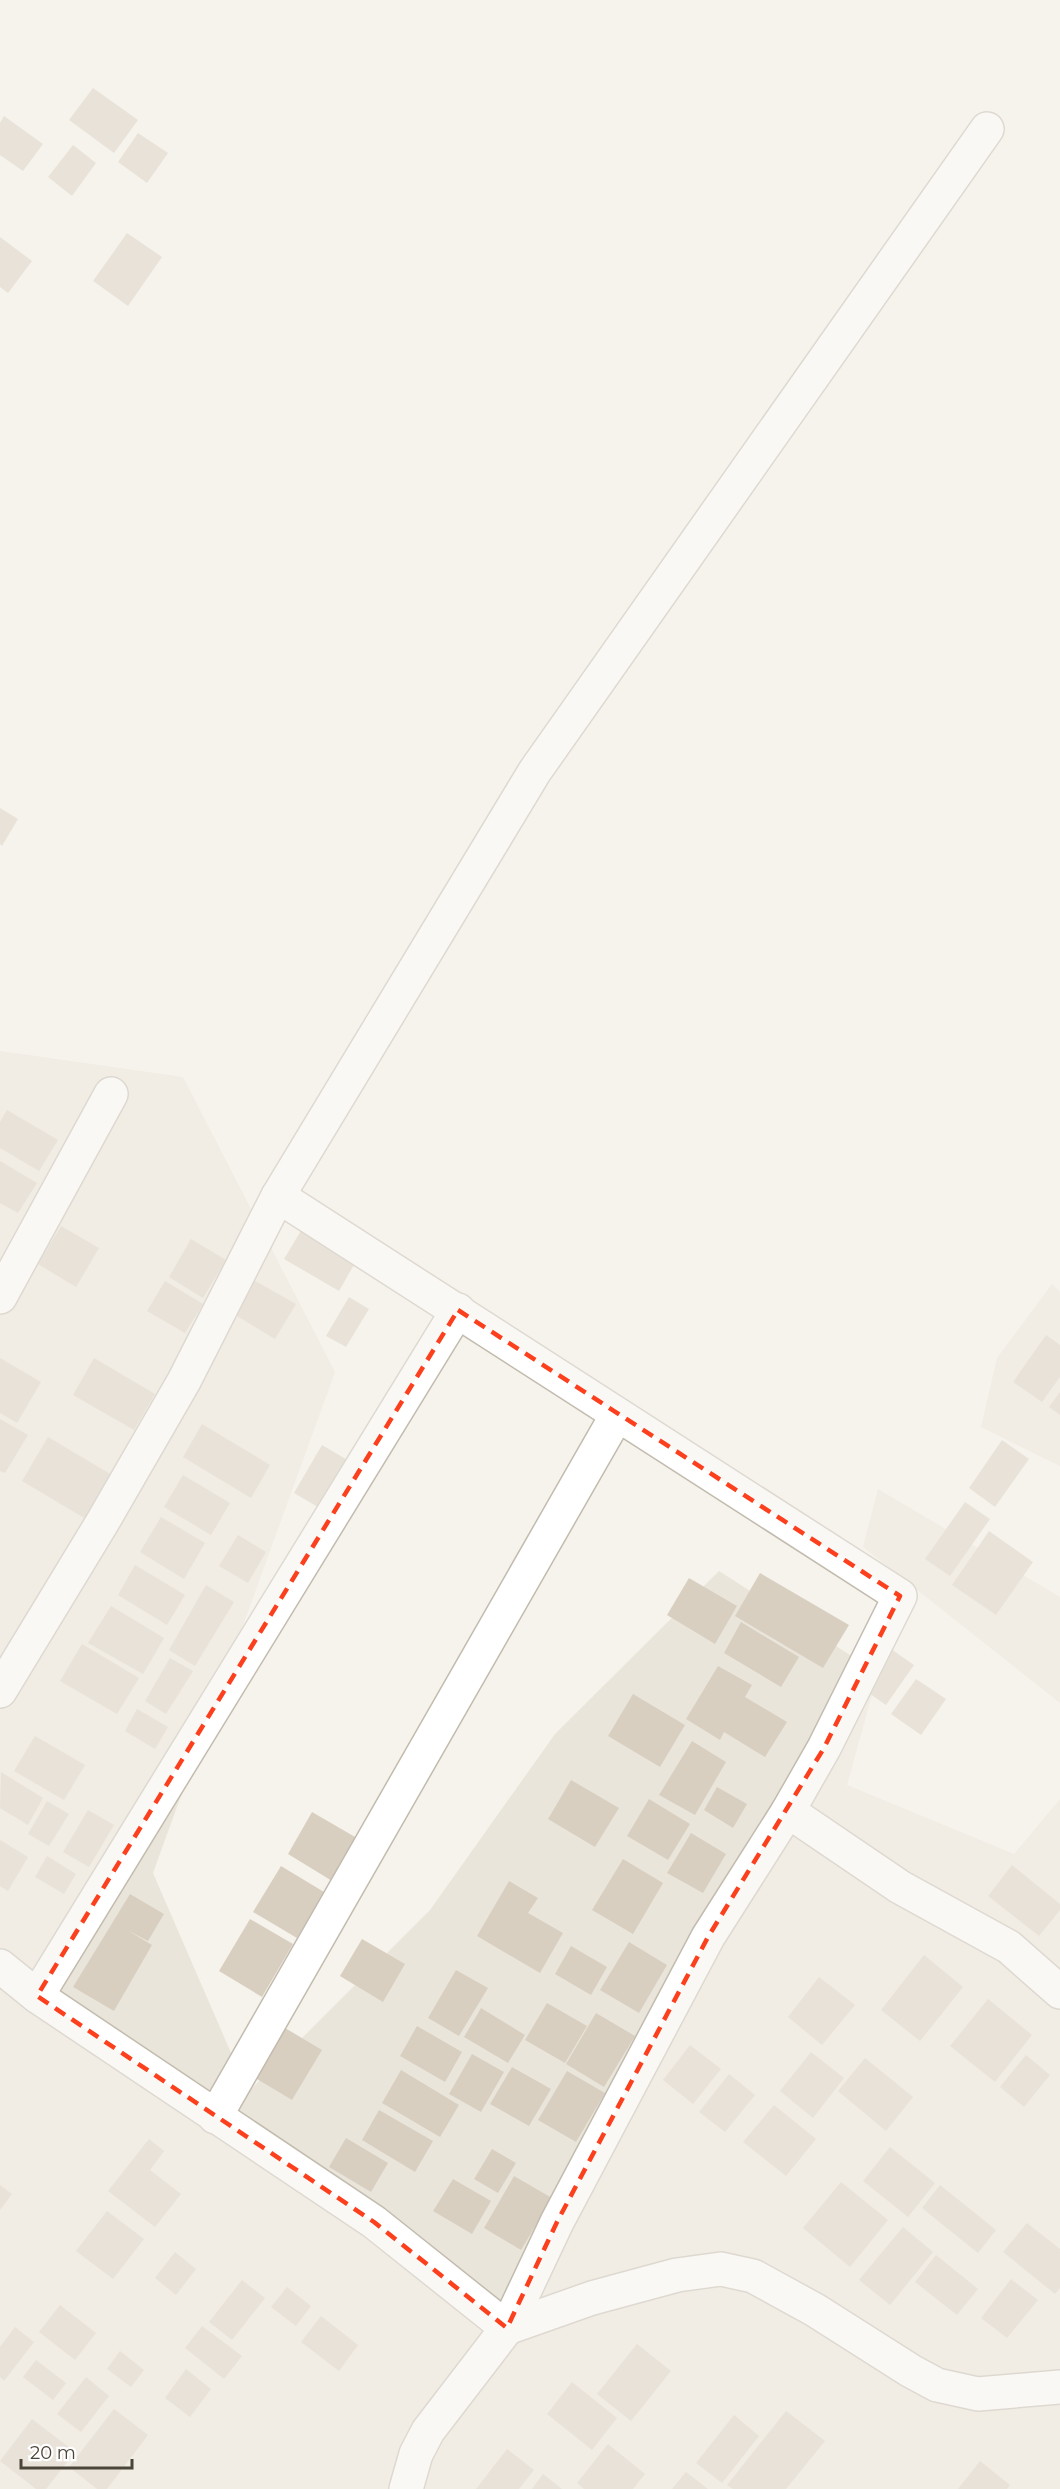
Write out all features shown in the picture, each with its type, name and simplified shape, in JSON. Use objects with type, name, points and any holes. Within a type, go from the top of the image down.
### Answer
[{"type":"street","points":[[0,1691],[102,1523],[184,1381],[278,1196],[535,771],[987,129]]},
{"type":"street","points":[[0,1297],[111,1094]]},
{"type":"street","points":[[278,1196],[900,1596],[824,1748],[788,1811],[708,1937],[558,2222],[507,2328],[428,2431],[416,2454],[406,2489]]},
{"type":"street","points":[[38,1996],[458,1310]]},
{"type":"street","points":[[215,2117],[617,1415]]},
{"type":"street","points":[[788,1811],[900,1887],[1009,1947],[1060,1992]]},
{"type":"street","points":[[0,1966],[38,1996],[374,2222],[507,2328]]},
{"type":"street","points":[[507,2328],[592,2298],[677,2275],[722,2270],[753,2276],[782,2291],[911,2372],[937,2385],[978,2394],[1060,2387]]},
{"type":"highlighted area","points":[[458,1310],[900,1596],[824,1748],[708,1937],[557,2222],[507,2328],[374,2222],[37,1996]]},
{"type":"shaded area","points":[[0,1051],[183,1077],[335,1372],[153,1873],[248,2092],[430,1910],[555,1734],[719,1571],[878,1673],[847,1785],[1014,1854],[1060,1799],[1060,2489],[0,2489]]},
{"type":"shaded area","points":[[1052,1284],[1060,1292],[1060,1466],[981,1427],[997,1358]]},
{"type":"shaded area","points":[[878,1489],[1060,1597],[1060,1703],[863,1547]]},
{"type":"building","points":[[93,88],[138,120],[114,153],[69,120]]},
{"type":"building","points":[[4,116],[43,144],[23,171],[0,155],[0,123]]},
{"type":"building","points":[[138,133],[168,153],[147,183],[118,162]]},
{"type":"building","points":[[73,145],[96,163],[72,196],[48,177]]},
{"type":"building","points":[[127,233],[162,257],[128,306],[93,281]]},
{"type":"building","points":[[0,237],[32,261],[8,293],[0,287]]},
{"type":"building","points":[[0,808],[18,819],[2,846],[0,844]]},
{"type":"building","points":[[7,1110],[58,1140],[39,1171],[0,1148],[0,1122]]},
{"type":"building","points":[[0,1161],[37,1183],[18,1213],[0,1203]]},
{"type":"building","points":[[305,1224],[359,1256],[339,1291],[284,1259]]},
{"type":"building","points":[[61,1226],[99,1248],[76,1287],[38,1264]]},
{"type":"building","points":[[191,1239],[226,1260],[203,1298],[169,1277]]},
{"type":"building","points":[[252,1279],[296,1304],[275,1339],[232,1313]]},
{"type":"building","points":[[165,1281],[203,1304],[185,1333],[147,1311]]},
{"type":"building","points":[[349,1297],[369,1309],[346,1347],[326,1336]]},
{"type":"building","points":[[1046,1335],[1060,1345],[1060,1377],[1042,1402],[1013,1382]]},
{"type":"building","points":[[0,1358],[41,1382],[17,1423],[0,1413]]},
{"type":"building","points":[[94,1358],[155,1394],[134,1430],[73,1395]]},
{"type":"building","points":[[1060,1392],[1060,1415],[1049,1407]]},
{"type":"building","points":[[0,1419],[28,1435],[5,1473],[0,1471]]},
{"type":"building","points":[[202,1424],[270,1465],[251,1498],[183,1457]]},
{"type":"building","points":[[48,1437],[117,1478],[91,1522],[22,1481]]},
{"type":"building","points":[[1002,1440],[1029,1459],[995,1507],[969,1488]]},
{"type":"building","points":[[322,1445],[356,1465],[328,1513],[294,1493]]},
{"type":"building","points":[[183,1475],[230,1503],[211,1535],[164,1507]]},
{"type":"building","points":[[965,1502],[990,1519],[950,1576],[925,1559]]},
{"type":"building","points":[[161,1517],[205,1543],[184,1579],[140,1552]]},
{"type":"building","points":[[989,1531],[1033,1562],[996,1615],[952,1585]]},
{"type":"building","points":[[238,1535],[266,1552],[248,1583],[219,1566]]},
{"type":"building","points":[[135,1565],[185,1595],[167,1625],[118,1595]]},
{"type":"building","points":[[760,1573],[849,1625],[823,1668],[735,1616]]},
{"type":"building","points":[[689,1578],[737,1606],[715,1644],[667,1615]]},
{"type":"building","points":[[206,1585],[234,1602],[195,1666],[169,1650]]},
{"type":"building","points":[[111,1606],[164,1638],[143,1674],[88,1643]]},
{"type":"building","points":[[741,1622],[799,1657],[781,1687],[724,1653]]},
{"type":"building","points":[[82,1644],[139,1678],[117,1714],[60,1681]]},
{"type":"building","points":[[891,1649],[914,1665],[886,1705],[863,1689]]},
{"type":"building","points":[[170,1658],[193,1671],[166,1714],[145,1701]]},
{"type":"building","points":[[718,1666],[752,1685],[745,1697],[787,1722],[765,1757],[724,1732],[720,1740],[686,1719]]},
{"type":"building","points":[[916,1679],[946,1699],[921,1735],[891,1714]]},
{"type":"building","points":[[633,1694],[685,1725],[660,1767],[608,1736]]},
{"type":"building","points":[[137,1709],[168,1727],[155,1749],[125,1731]]},
{"type":"building","points":[[35,1736],[85,1765],[64,1800],[14,1771]]},
{"type":"building","points":[[692,1741],[726,1762],[695,1815],[659,1795]]},
{"type":"building","points":[[1,1772],[43,1798],[28,1825],[0,1808]]},
{"type":"building","points":[[571,1780],[619,1808],[595,1847],[548,1819]]},
{"type":"building","points":[[717,1787],[747,1804],[733,1828],[704,1810]]},
{"type":"building","points":[[649,1799],[690,1824],[668,1860],[627,1836]]},
{"type":"building","points":[[47,1801],[69,1814],[49,1846],[28,1834]]},
{"type":"building","points":[[88,1810],[114,1825],[89,1867],[63,1852]]},
{"type":"building","points":[[312,1812],[362,1841],[337,1884],[288,1854]]},
{"type":"building","points":[[691,1833],[726,1854],[703,1893],[667,1873]]},
{"type":"building","points":[[0,1840],[28,1857],[8,1891],[0,1886]]},
{"type":"building","points":[[47,1856],[76,1874],[64,1894],[35,1877]]},
{"type":"building","points":[[623,1859],[663,1883],[633,1934],[592,1910]]},
{"type":"building","points":[[1012,1865],[1060,1904],[1060,1910],[1039,1936],[988,1896]]},
{"type":"building","points":[[281,1866],[324,1892],[297,1938],[253,1912]]},
{"type":"building","points":[[509,1881],[538,1898],[528,1913],[563,1933],[540,1973],[477,1936]]},
{"type":"building","points":[[130,1894],[164,1914],[148,1941],[127,1930],[152,1945],[114,2011],[73,1987]]},
{"type":"building","points":[[250,1919],[293,1944],[262,1997],[219,1971]]},
{"type":"building","points":[[362,1939],[405,1964],[383,2002],[340,1976]]},
{"type":"building","points":[[629,1942],[667,1965],[639,2013],[600,1990]]},
{"type":"building","points":[[571,1946],[607,1967],[591,1995],[555,1974]]},
{"type":"building","points":[[924,1955],[963,1987],[920,2041],[881,2010]]},
{"type":"building","points":[[456,1970],[488,1988],[459,2036],[428,2018]]},
{"type":"building","points":[[819,1977],[855,2005],[822,2045],[788,2017]]},
{"type":"building","points":[[988,1999],[1032,2035],[995,2082],[950,2046]]},
{"type":"building","points":[[547,2003],[587,2026],[565,2063],[525,2040]]},
{"type":"building","points":[[481,2008],[525,2035],[508,2063],[464,2037]]},
{"type":"building","points":[[596,2013],[635,2036],[604,2087],[566,2064]]},
{"type":"building","points":[[270,2019],[322,2050],[292,2100],[240,2069]]},
{"type":"building","points":[[417,2026],[462,2052],[445,2082],[400,2056]]},
{"type":"building","points":[[690,2045],[721,2069],[693,2104],[663,2080]]},
{"type":"building","points":[[811,2052],[844,2078],[813,2118],[780,2091]]},
{"type":"building","points":[[472,2054],[504,2072],[481,2112],[449,2094]]},
{"type":"building","points":[[1026,2055],[1050,2075],[1024,2107],[1000,2087]]},
{"type":"building","points":[[865,2058],[913,2097],[886,2131],[838,2091]]},
{"type":"building","points":[[512,2067],[551,2089],[529,2126],[490,2104]]},
{"type":"building","points":[[401,2070],[459,2105],[440,2137],[382,2103]]},
{"type":"building","points":[[567,2071],[605,2093],[576,2142],[538,2120]]},
{"type":"building","points":[[729,2074],[755,2095],[725,2132],[699,2112]]},
{"type":"building","points":[[774,2105],[816,2139],[786,2176],[743,2142]]},
{"type":"building","points":[[379,2110],[433,2141],[415,2172],[362,2140]]},
{"type":"building","points":[[346,2138],[388,2163],[371,2192],[329,2167]]},
{"type":"building","points":[[149,2139],[164,2151],[150,2170],[181,2194],[155,2227],[108,2191]]},
{"type":"building","points":[[890,2147],[935,2183],[908,2217],[863,2181]]},
{"type":"building","points":[[492,2149],[516,2163],[498,2193],[474,2179]]},
{"type":"building","points":[[514,2176],[552,2198],[521,2250],[484,2228]]},
{"type":"building","points":[[453,2179],[491,2201],[472,2234],[433,2211]]},
{"type":"building","points":[[841,2182],[888,2220],[850,2267],[803,2228]]},
{"type":"building","points":[[0,2185],[12,2194],[0,2210]]},
{"type":"building","points":[[940,2185],[996,2230],[978,2253],[922,2208]]},
{"type":"building","points":[[107,2211],[144,2239],[113,2279],[76,2251]]},
{"type":"building","points":[[1027,2223],[1060,2249],[1060,2288],[1055,2294],[1003,2252]]},
{"type":"building","points":[[903,2227],[933,2252],[890,2305],[859,2280]]},
{"type":"building","points":[[175,2252],[196,2269],[176,2295],[155,2278]]},
{"type":"building","points":[[936,2255],[978,2289],[957,2315],[915,2282]]},
{"type":"building","points":[[1011,2279],[1038,2300],[1007,2338],[981,2318]]},
{"type":"building","points":[[242,2280],[265,2298],[232,2340],[209,2322]]},
{"type":"building","points":[[287,2287],[311,2306],[296,2326],[271,2307]]},
{"type":"building","points":[[60,2305],[96,2333],[75,2360],[39,2332]]},
{"type":"building","points":[[321,2316],[358,2345],[339,2371],[301,2342]]},
{"type":"building","points":[[202,2326],[242,2356],[224,2379],[185,2348]]},
{"type":"building","points":[[15,2327],[34,2342],[4,2381],[0,2377],[0,2347]]},
{"type":"building","points":[[637,2344],[671,2371],[631,2421],[597,2394]]},
{"type":"building","points":[[120,2351],[144,2370],[131,2387],[107,2369]]},
{"type":"building","points":[[36,2360],[66,2383],[53,2400],[23,2377]]},
{"type":"building","points":[[186,2369],[211,2389],[190,2417],[165,2398]]},
{"type":"building","points":[[86,2377],[109,2396],[81,2432],[57,2414]]},
{"type":"building","points":[[572,2382],[617,2418],[592,2450],[547,2414]]},
{"type":"building","points":[[114,2409],[148,2435],[107,2489],[97,2489],[69,2467]]},
{"type":"building","points":[[786,2411],[825,2441],[786,2489],[733,2489],[727,2485]]},
{"type":"building","points":[[734,2415],[759,2436],[722,2483],[696,2463]]},
{"type":"building","points":[[32,2419],[75,2452],[46,2489],[36,2489],[0,2461]]},
{"type":"building","points":[[608,2444],[645,2474],[633,2489],[584,2489],[577,2483]]},
{"type":"building","points":[[507,2449],[534,2470],[519,2489],[476,2489]]},
{"type":"building","points":[[980,2461],[1010,2485],[1007,2489],[958,2489]]},
{"type":"building","points":[[686,2472],[708,2489],[672,2489]]},
{"type":"building","points":[[543,2474],[562,2489],[532,2489]]}]
